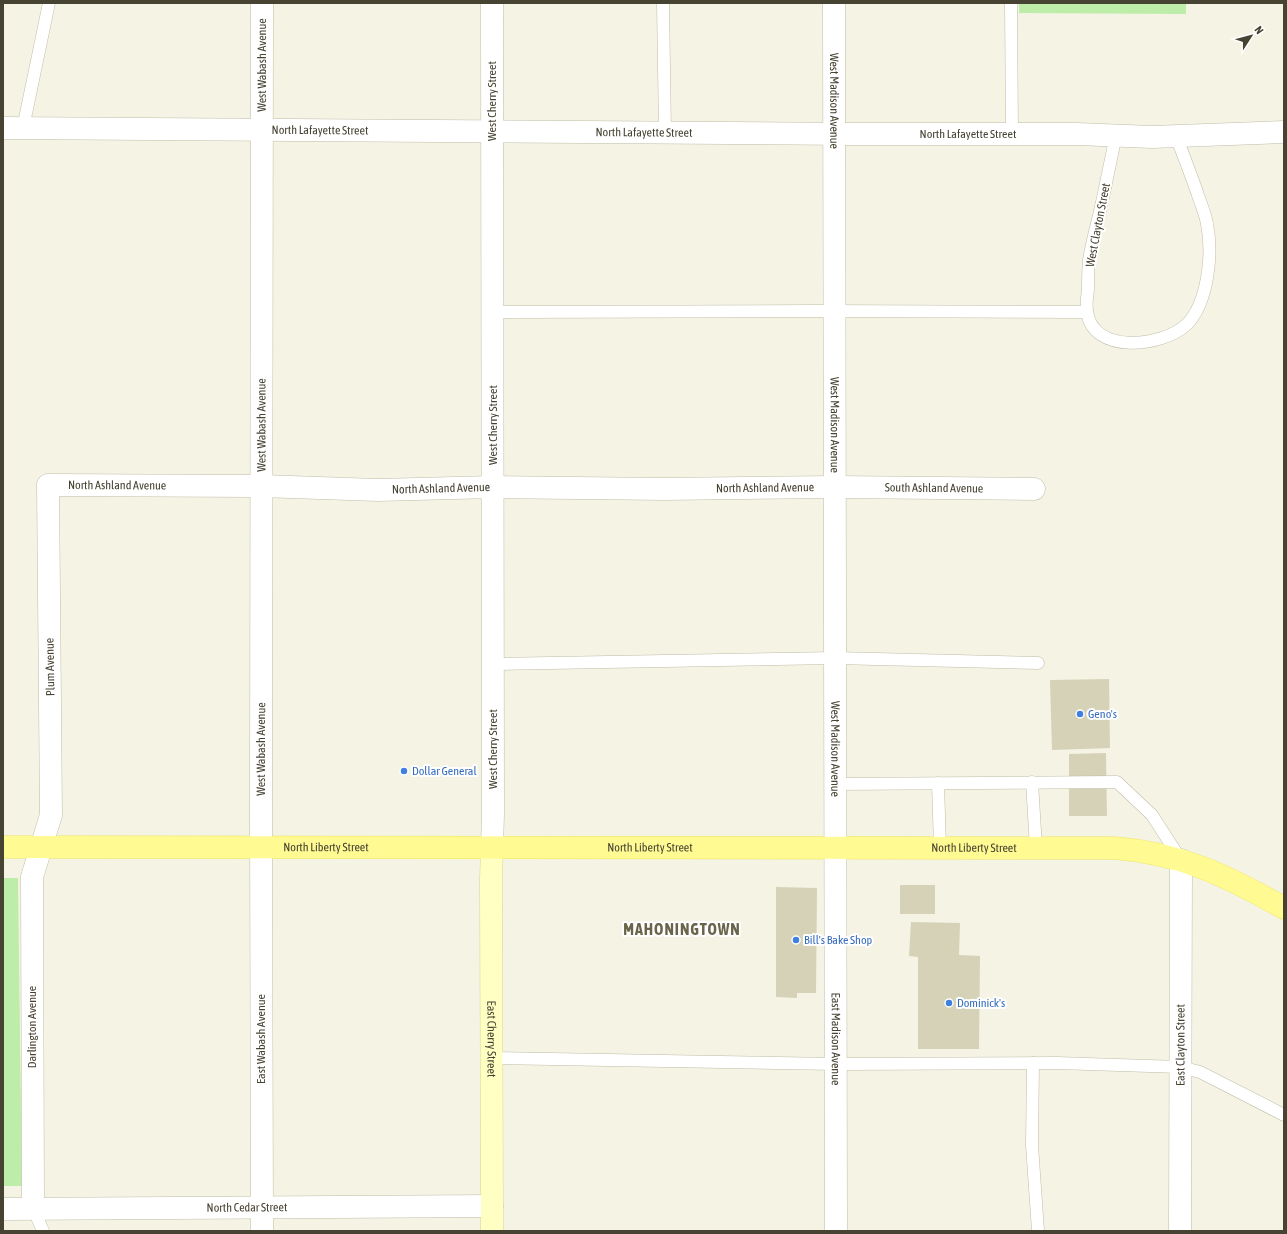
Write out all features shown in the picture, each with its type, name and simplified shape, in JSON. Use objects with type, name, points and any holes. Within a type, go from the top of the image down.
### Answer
[{"type":"main road","name":"North Liberty Street","points":[[3,847],[1114,848],[1137,850],[1181,860],[1225,876],[1284,908]]},
{"type":"street","name":"West Wabash Avenue","points":[[261,847],[262,3]]},
{"type":"street","name":"West Cherry Street","points":[[492,3],[492,847]]},
{"type":"street","name":"West Madison Avenue","points":[[834,3],[835,848]]},
{"type":"street","name":"North Lafayette Street","points":[[13,128],[834,134],[1077,134],[1176,136],[1284,132]]},
{"type":"street","name":"North Ashland Avenue","points":[[48,484],[261,486],[378,490],[493,487],[665,489],[835,487]]},
{"type":"street","name":"Plum Avenue","points":[[41,847],[51,815],[48,484]]},
{"type":"street","name":"South Ashland Avenue","points":[[835,487],[1034,489]]},
{"type":"street","name":"Darlington Avenue","points":[[33,1208],[32,877],[41,847]]},
{"type":"street","name":"East Wabash Avenue","points":[[261,847],[262,1231]]},
{"type":"street","name":"East Cherry Street","points":[[492,847],[492,1231]]},
{"type":"street","name":"East Madison Avenue","points":[[835,848],[836,1231]]},
{"type":"street","name":"East Clayton Street","points":[[1180,1231],[1181,860]]},
{"type":"street","name":"North Cedar Street","points":[[3,1209],[492,1206]]},
{"type":"lane","points":[[13,128],[49,3]]},
{"type":"lane","points":[[663,3],[665,133]]},
{"type":"lane","points":[[1010,3],[1012,134]]},
{"type":"lane","name":"West Clayton Street","points":[[1116,135],[1089,262],[1087,312],[1092,326],[1102,336],[1119,342],[1135,343],[1152,341],[1170,336],[1185,325],[1197,312],[1203,294],[1209,253],[1207,224],[1189,168],[1176,136]]},
{"type":"lane","points":[[492,312],[1087,312]]},
{"type":"lane","points":[[493,664],[835,658],[1038,662]]},
{"type":"lane","points":[[1032,782],[1036,848]]},
{"type":"lane","points":[[835,784],[1116,782],[1152,814],[1181,860]]},
{"type":"lane","points":[[938,783],[940,848]]},
{"type":"lane","points":[[491,1058],[836,1064],[1033,1063],[1180,1067],[1200,1072],[1284,1115]]},
{"type":"lane","points":[[1033,1063],[1032,1145],[1038,1231]]},
{"type":"lane","points":[[33,1208],[43,1231]]},
{"type":"green space","points":[[1019,3],[1186,3],[1186,14],[1019,13]]},
{"type":"green space","points":[[3,878],[18,878],[22,1186],[3,1186]]},
{"type":"building","name":"Geno's","points":[[1109,679],[1110,748],[1052,750],[1050,680]]},
{"type":"building","points":[[1106,753],[1107,816],[1069,816],[1069,754]]},
{"type":"building","points":[[900,885],[935,885],[935,914],[900,914]]},
{"type":"building","name":"Bill's Bake Shop","points":[[776,887],[817,888],[816,993],[797,993],[797,998],[776,997]]},
{"type":"building","name":"Dominick's","points":[[911,922],[960,923],[959,955],[980,956],[979,1049],[918,1049],[918,957],[909,956]]},
{"type":"place","name":"Geno's","points":[[1080,714]]},
{"type":"place","name":"Dollar General","points":[[404,771]]},
{"type":"place","name":"Bill's Bake Shop","points":[[796,940]]},
{"type":"place","name":"Dominick's","points":[[949,1003]]},
{"type":"district","name":"MAHONINGTOWN","points":[[682,929]]}]
